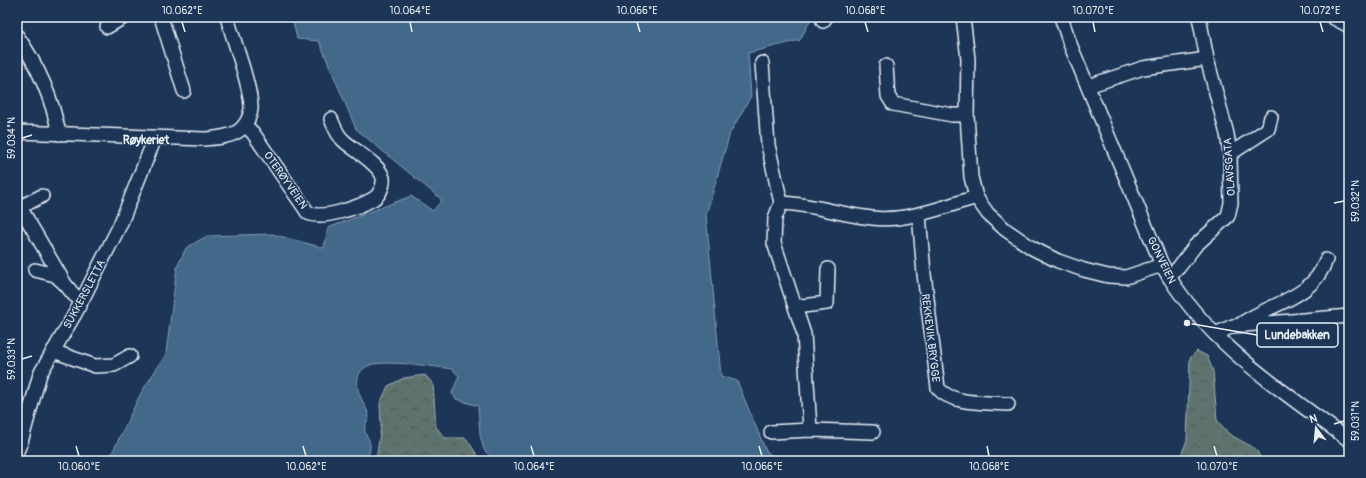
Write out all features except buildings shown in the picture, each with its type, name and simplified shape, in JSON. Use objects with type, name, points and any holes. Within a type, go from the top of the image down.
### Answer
[{"type":"street","points":[[107,27],[124,17]]},
{"type":"street","points":[[17,132],[155,138],[223,137],[238,132],[245,125],[251,109],[248,89],[227,17]]},
{"type":"street","points":[[963,17],[968,59],[967,115],[971,177],[976,197],[988,214],[1006,230],[1032,248],[1058,261],[1108,276],[1126,277],[1162,265]]},
{"type":"street","name":"GONVEIEN","points":[[1062,17],[1088,86],[1162,265],[1174,286],[1214,334],[1255,370],[1349,440]]},
{"type":"street","name":"OLAVSGATA","points":[[1169,277],[1179,267],[1195,246],[1228,216],[1231,203],[1230,154],[1227,134],[1207,59],[1200,17]]},
{"type":"street","points":[[1332,17],[1349,26]]},
{"type":"street","points":[[162,19],[184,91]]},
{"type":"street","points":[[17,36],[32,58],[54,108],[59,134]]},
{"type":"street","points":[[1088,86],[1143,68],[1207,59]]},
{"type":"street","points":[[762,63],[768,145],[781,203],[774,218],[774,243],[804,334],[810,430]]},
{"type":"street","points":[[886,66],[888,96],[893,104],[952,115],[967,115]]},
{"type":"street","points":[[1230,154],[1268,129],[1271,117]]},
{"type":"street","name":"OTERØYVEIEN","points":[[245,125],[253,133],[308,213],[323,216],[374,198],[380,192],[383,183],[383,176],[376,166],[342,140],[331,119]]},
{"type":"street","name":"SUKKERSLETTA","points":[[17,451],[22,442],[40,374],[120,224],[155,138]]},
{"type":"street","points":[[42,196],[18,204],[65,284]]},
{"type":"street","points":[[781,203],[804,204],[873,219],[919,214],[976,197]]},
{"type":"street","name":"REKKEVIK BRYGGE","points":[[919,214],[924,274],[938,388],[947,397],[1008,404]]},
{"type":"street","points":[[1240,326],[1262,311],[1296,296],[1305,290],[1313,282],[1326,260]]},
{"type":"street","points":[[795,307],[827,303],[828,269]]},
{"type":"street","points":[[35,270],[55,275],[74,295],[81,299]]},
{"type":"street","points":[[1214,334],[1233,326],[1349,316]]},
{"type":"street","points":[[53,351],[95,366],[114,365],[130,356]]},
{"type":"street","points":[[771,432],[810,430],[873,432]]},
{"type":"green space","points":[[1197,351],[1207,356],[1213,371],[1217,420],[1229,434],[1256,449],[1262,461],[1179,461],[1187,440],[1190,358]]},
{"type":"green space","points":[[425,375],[433,384],[436,427],[445,438],[466,438],[481,461],[376,461],[381,425],[380,404],[388,386],[404,378]]},
{"type":"water","points":[[292,17],[812,17],[800,40],[748,53],[751,96],[730,133],[706,215],[721,376],[737,381],[766,451],[780,461],[495,461],[484,450],[480,435],[478,406],[456,399],[452,393],[459,376],[452,369],[401,363],[381,363],[365,367],[359,375],[357,384],[359,394],[369,418],[366,424],[365,432],[370,444],[370,451],[364,461],[105,461],[110,457],[141,393],[166,354],[177,267],[186,248],[207,236],[272,234],[324,248],[328,228],[411,196],[433,211],[442,200],[356,129],[319,41],[297,39]]},
{"type":"place","name":"Lundebakken","points":[[1187,323]]},
{"type":"district","name":"Røykeriet","points":[[146,140]]}]
